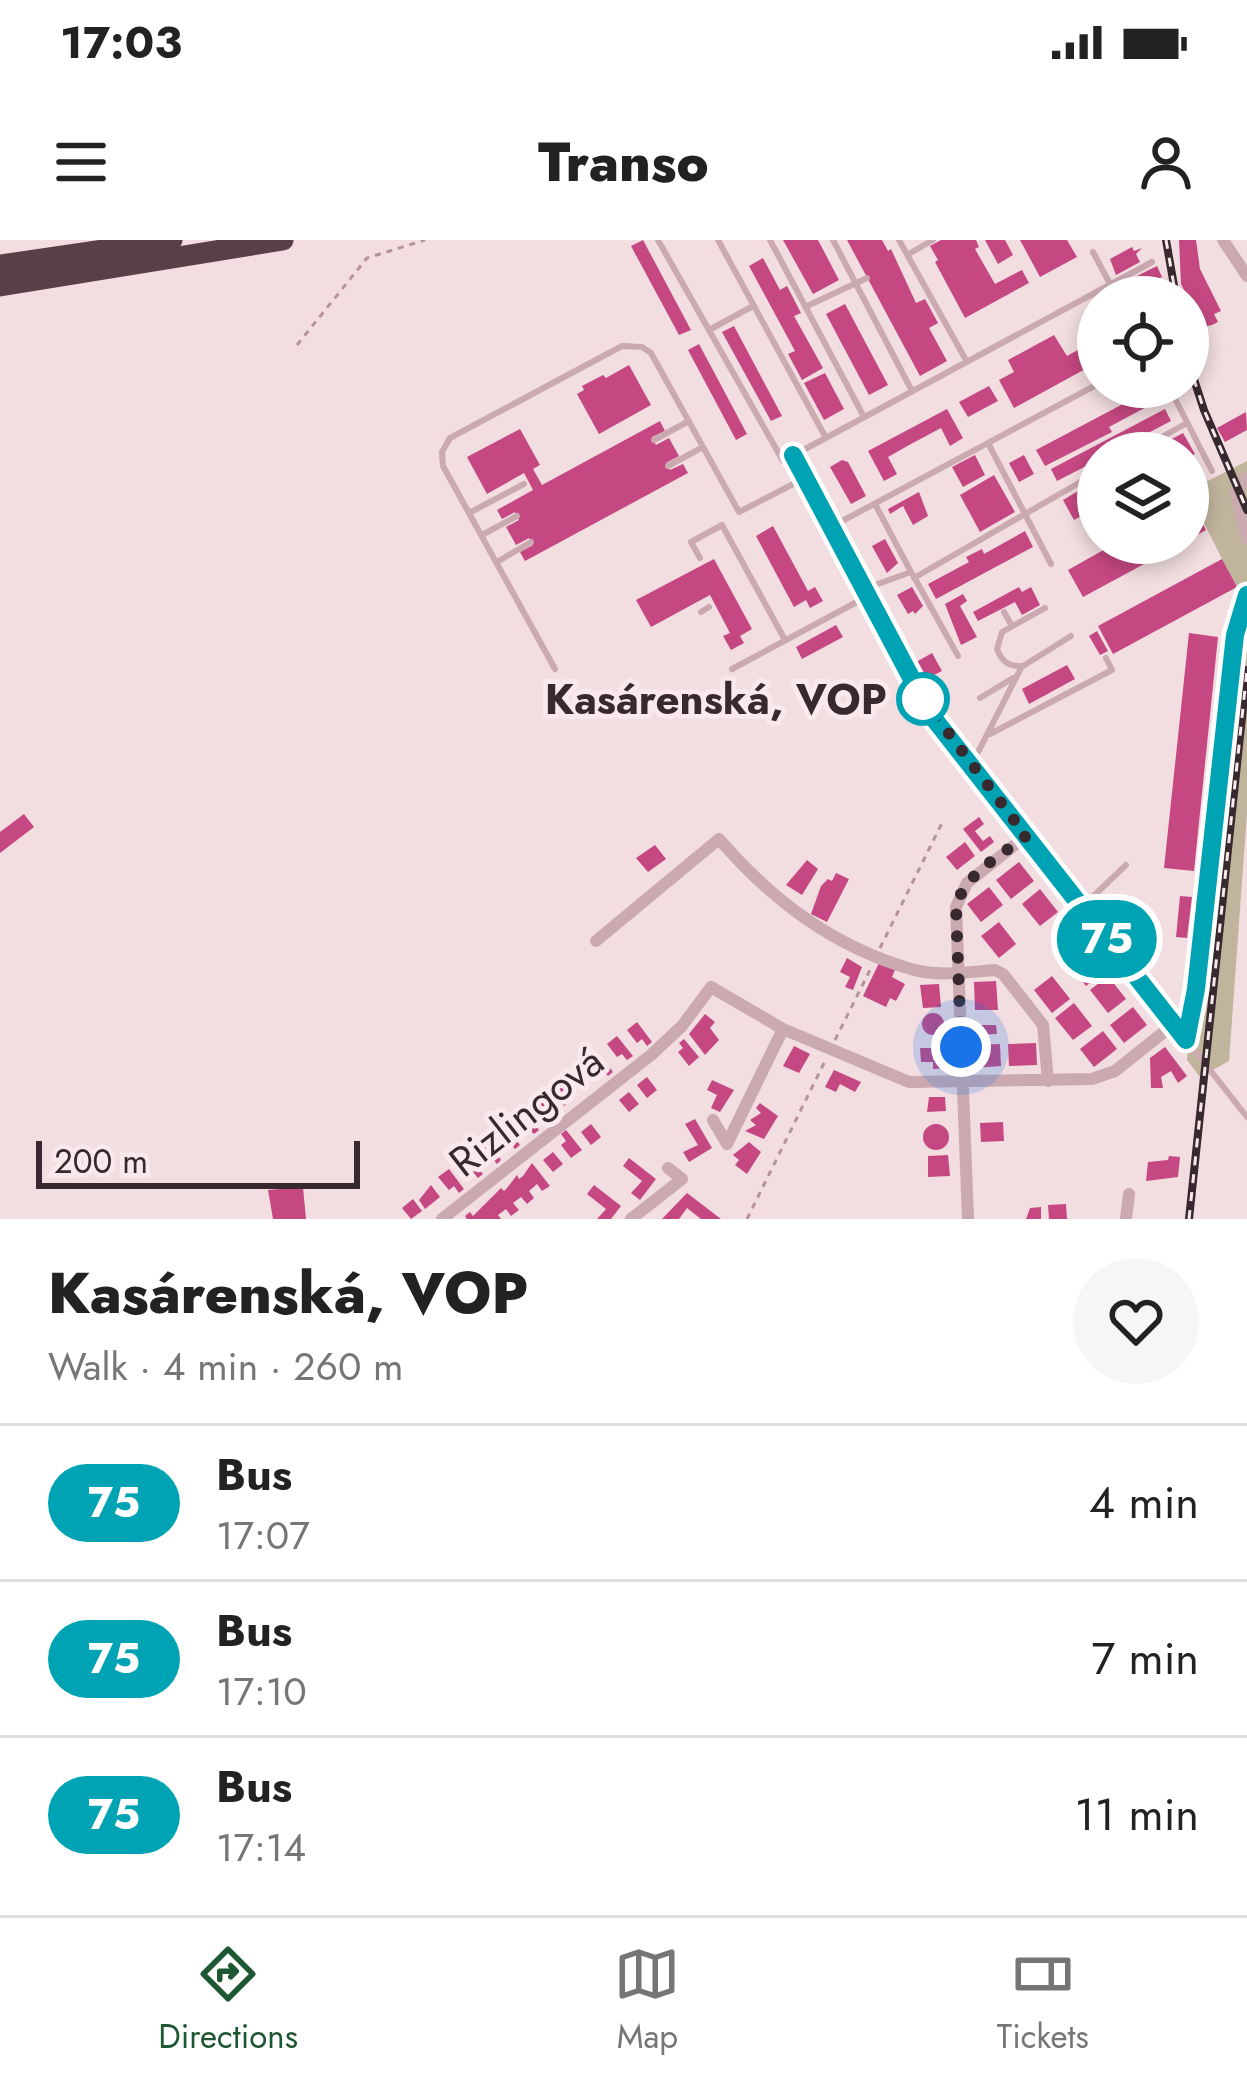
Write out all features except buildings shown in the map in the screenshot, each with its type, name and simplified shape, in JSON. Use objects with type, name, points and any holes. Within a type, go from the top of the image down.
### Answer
[{"type":"highway","points":[[0,265],[72,249],[172,240]]},
{"type":"highway","points":[[0,286],[284,240]]},
{"type":"street","points":[[1223,240],[1247,276]]},
{"type":"street","points":[[1247,478],[1236,492],[1247,539]]},
{"type":"street","points":[[1186,1040],[1196,989],[1235,635],[1247,595]]},
{"type":"street","points":[[968,1219],[956,907],[967,883],[1026,836]]},
{"type":"street","points":[[596,941],[719,839],[759,885],[798,916],[914,970],[995,970],[1003,974],[1043,1025],[1048,1081]]},
{"type":"street","name":"Rizlingová","points":[[442,1219],[651,1055],[682,1026],[711,987],[783,1029]]},
{"type":"street","points":[[712,1120],[728,1144],[783,1029],[909,1082],[963,1084],[1092,1079],[1115,1071],[1174,1024]]},
{"type":"street","points":[[631,1219],[682,1179],[668,1168]]},
{"type":"street","points":[[1126,1219],[1129,1194]]},
{"type":"lane","points":[[125,240],[148,244]]},
{"type":"lane","points":[[658,240],[783,461],[1077,303]]},
{"type":"lane","points":[[718,240],[826,438]]},
{"type":"lane","points":[[770,240],[864,417]]},
{"type":"lane","points":[[833,240],[912,392]]},
{"type":"lane","points":[[899,240],[967,362]]},
{"type":"lane","points":[[907,255],[933,240]]},
{"type":"lane","points":[[1094,252],[1106,276]]},
{"type":"lane","points":[[1127,276],[1152,262]]},
{"type":"lane","points":[[805,308],[867,278]]},
{"type":"lane","points":[[709,330],[753,306]]},
{"type":"lane","points":[[555,669],[443,466],[442,452],[451,438],[622,346],[642,346],[651,353],[739,512],[805,478]]},
{"type":"lane","points":[[831,527],[1077,395]]},
{"type":"lane","points":[[1180,408],[1212,471]]},
{"type":"lane","points":[[654,440],[688,421]]},
{"type":"lane","points":[[1170,432],[1187,423]]},
{"type":"lane","points":[[988,443],[1051,564]]},
{"type":"lane","points":[[668,466],[703,447]]},
{"type":"lane","points":[[793,455],[931,715],[1247,1117]]},
{"type":"lane","points":[[470,513],[524,484]]},
{"type":"lane","points":[[732,669],[866,592],[913,575],[1077,485]]},
{"type":"lane","points":[[874,504],[958,656]]},
{"type":"lane","points":[[482,535],[517,516]]},
{"type":"lane","points":[[700,558],[691,542],[722,526],[785,640]]},
{"type":"lane","points":[[497,562],[531,542]]},
{"type":"lane","points":[[700,612],[710,607]]},
{"type":"lane","points":[[1023,666],[1005,662],[997,649],[1002,632],[1046,608]]},
{"type":"lane","points":[[1004,612],[1012,626]]},
{"type":"lane","points":[[971,766],[1023,666],[1071,636]]},
{"type":"lane","points":[[990,734],[1112,670],[1106,658]]},
{"type":"lane","points":[[980,698],[1016,676]]},
{"type":"lane","points":[[1082,907],[1126,865]]},
{"type":"path","points":[[297,345],[367,258],[425,240]]},
{"type":"path","points":[[747,1219],[943,821]]},
{"type":"shaded area","points":[[1247,461],[1247,813],[1229,1061],[1200,1077],[1187,1060],[1192,975],[1236,587],[1209,533],[1209,480]]},
{"type":"railway","points":[[1166,240],[1172,276]]},
{"type":"railway","points":[[1203,408],[1247,510]]},
{"type":"railway","points":[[1189,1219],[1247,670]]},
{"type":"bus line","name":"75","points":[[793,455],[931,715],[1186,1040],[1196,989],[1235,635],[1247,595]]},
{"type":"place","name":"Kasárenská, VOP","points":[[923,699]]},
{"type":"route","points":[[923,699],[1026,836],[959,894],[961,1047]]}]
